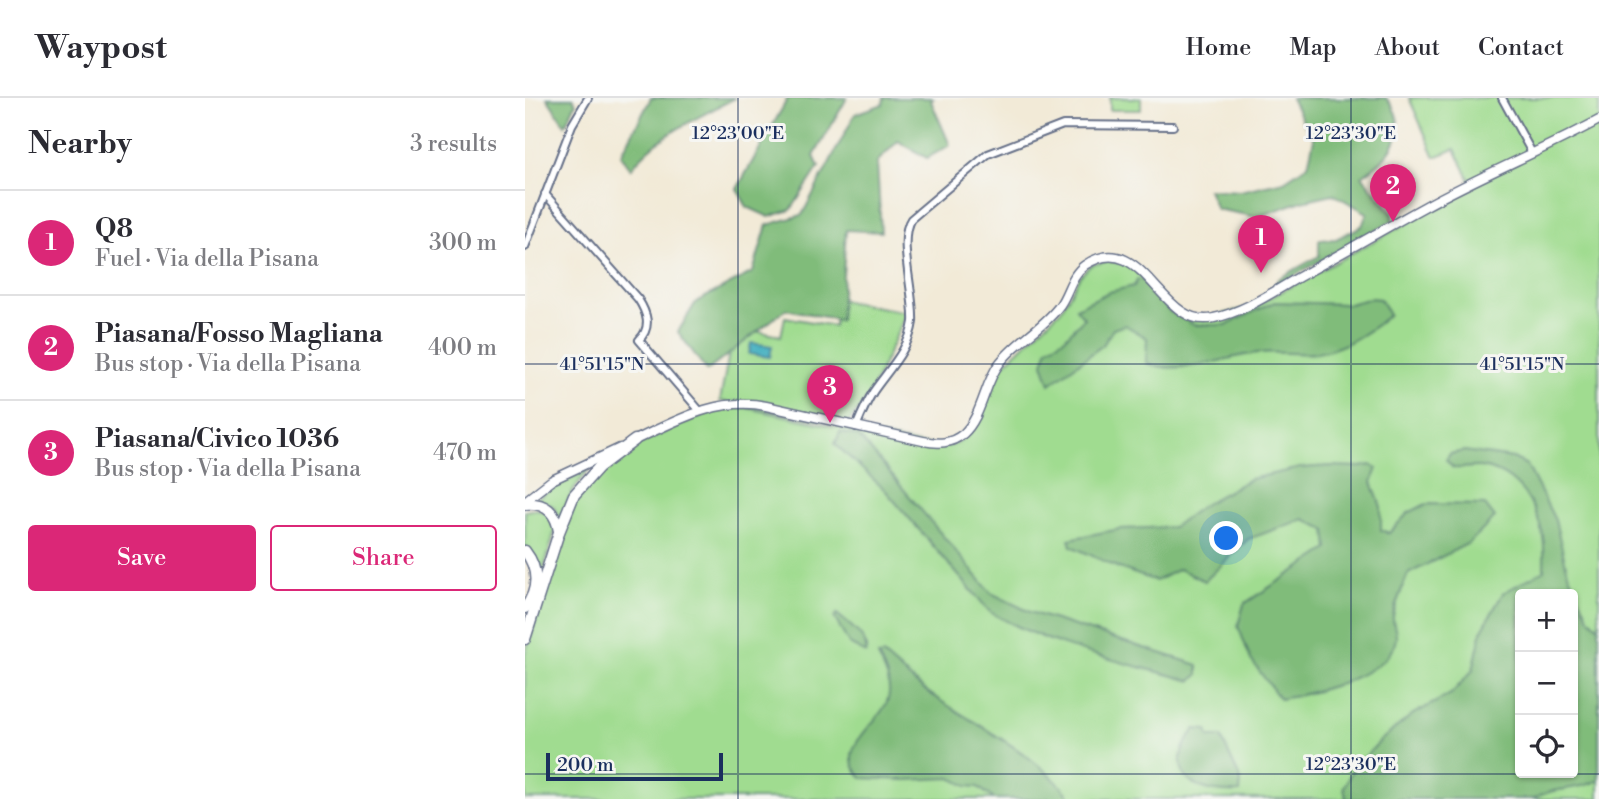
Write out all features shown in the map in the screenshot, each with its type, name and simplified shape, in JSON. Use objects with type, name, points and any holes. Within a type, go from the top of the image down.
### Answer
[{"type":"highway","points":[[525,639],[571,501],[583,483],[609,458],[635,440]]},
{"type":"highway","points":[[527,498],[549,509],[557,520],[559,532]]},
{"type":"highway","points":[[525,551],[534,567],[536,583],[525,608]]},
{"type":"main road","points":[[527,498],[552,480],[635,440],[700,411],[728,403],[752,403],[935,443],[956,439],[972,423],[1000,362],[1056,310],[1077,273],[1094,261],[1112,258],[1133,264],[1147,275],[1176,309],[1193,318],[1213,319],[1266,295],[1450,193],[1599,120]]},
{"type":"street","points":[[525,247],[572,125],[588,98]]},
{"type":"street","points":[[1502,98],[1532,153]]},
{"type":"street","points":[[856,427],[872,394],[903,350],[910,334],[913,301],[905,230],[911,219],[988,154],[1063,125],[1173,126]]},
{"type":"street","points":[[545,194],[638,299],[647,316],[647,331],[639,341],[700,411]]},
{"type":"green space","points":[[547,98],[573,98],[576,103],[565,125]]},
{"type":"green space","points":[[651,98],[735,98],[665,137],[631,169],[621,155]]},
{"type":"green space","points":[[788,98],[847,98],[814,156],[819,167],[791,210],[769,217],[747,207],[737,189]]},
{"type":"green space","points":[[884,98],[934,98],[931,101],[950,145],[927,158],[898,141],[877,162],[881,232],[846,230],[840,320],[786,309],[707,371],[678,332],[696,302],[753,272],[767,225],[802,215],[855,114],[883,104]]},
{"type":"green space","points":[[1110,98],[1141,98],[1141,110],[1110,110]]},
{"type":"green space","points":[[1291,98],[1386,98],[1398,121],[1395,141],[1382,160],[1362,176],[1393,214],[1392,221],[1275,286],[1278,279],[1319,256],[1319,240],[1336,239],[1362,226],[1367,213],[1333,194],[1302,201],[1257,217],[1216,209],[1208,189],[1240,191],[1284,181],[1308,165],[1314,139]]},
{"type":"green space","points":[[1409,98],[1599,98],[1599,799],[525,799],[525,654],[573,506],[597,472],[634,446],[711,411],[742,407],[919,444],[950,446],[963,439],[974,427],[1003,365],[1061,310],[1080,276],[1091,265],[1108,261],[1125,264],[1144,276],[1176,313],[1194,321],[1255,306],[1473,187],[1455,149],[1435,157]]},
{"type":"green space","points":[[1138,279],[1147,282],[1169,311],[1194,325],[1226,325],[1274,302],[1349,304],[1371,298],[1380,299],[1389,315],[1355,339],[1327,351],[1257,353],[1173,368],[1146,363],[1147,338],[1125,325],[1113,329],[1103,345],[1050,384],[1043,363],[1048,348],[1065,338],[1084,318],[1076,308],[1109,292],[1134,286]]},
{"type":"green space","points":[[839,300],[907,312],[868,398],[846,425],[720,401],[734,327],[781,336],[785,317],[834,326]]},
{"type":"green space","points":[[840,432],[858,436],[991,593],[1030,612],[1198,665],[1198,675],[1191,681],[1088,653],[1013,625],[990,612],[885,490],[835,444]]},
{"type":"green space","points":[[1464,451],[1513,458],[1527,465],[1555,520],[1568,573],[1575,589],[1515,589],[1515,778],[1578,778],[1578,594],[1589,618],[1599,627],[1599,780],[1583,786],[1549,792],[1533,799],[1346,799],[1344,787],[1352,770],[1381,740],[1413,714],[1451,694],[1473,670],[1482,630],[1503,593],[1544,570],[1544,545],[1540,525],[1531,503],[1517,485],[1497,472],[1482,467],[1453,468],[1446,460],[1450,454]]},
{"type":"green space","points":[[1371,465],[1377,468],[1372,482],[1381,507],[1381,530],[1389,533],[1408,513],[1426,504],[1485,505],[1495,518],[1469,543],[1408,574],[1393,616],[1396,638],[1391,651],[1381,662],[1348,680],[1311,693],[1280,699],[1251,660],[1238,626],[1244,604],[1328,549],[1326,530],[1304,519],[1248,539],[1205,581],[1179,569],[1156,581],[1071,546],[1069,539],[1120,529],[1173,527],[1206,503],[1250,479],[1300,468]]},
{"type":"green space","points":[[589,469],[572,492],[560,519],[553,506],[536,499],[560,483]]},
{"type":"green space","points":[[525,511],[545,511],[556,527],[540,583],[536,561],[525,545]]},
{"type":"green space","points":[[837,614],[861,636],[866,653],[849,644],[834,617]]},
{"type":"green space","points":[[883,655],[931,694],[1027,756],[1072,799],[994,799],[978,787],[967,786],[951,778],[862,778],[854,766],[852,755],[862,734],[886,704],[889,683],[878,656]]},
{"type":"green space","points":[[1195,729],[1207,730],[1209,737],[1221,737],[1241,780],[1240,792],[1201,788],[1186,777],[1182,769],[1181,755]]},
{"type":"water","points":[[751,343],[772,346],[770,357],[749,354]]},
{"type":"place","name":"Piasana/Fosso Magliana","points":[[1393,222]]},
{"type":"place","name":"Q8","points":[[1261,273]]},
{"type":"place","name":"Piasana/Civico 1036","points":[[830,423]]}]
